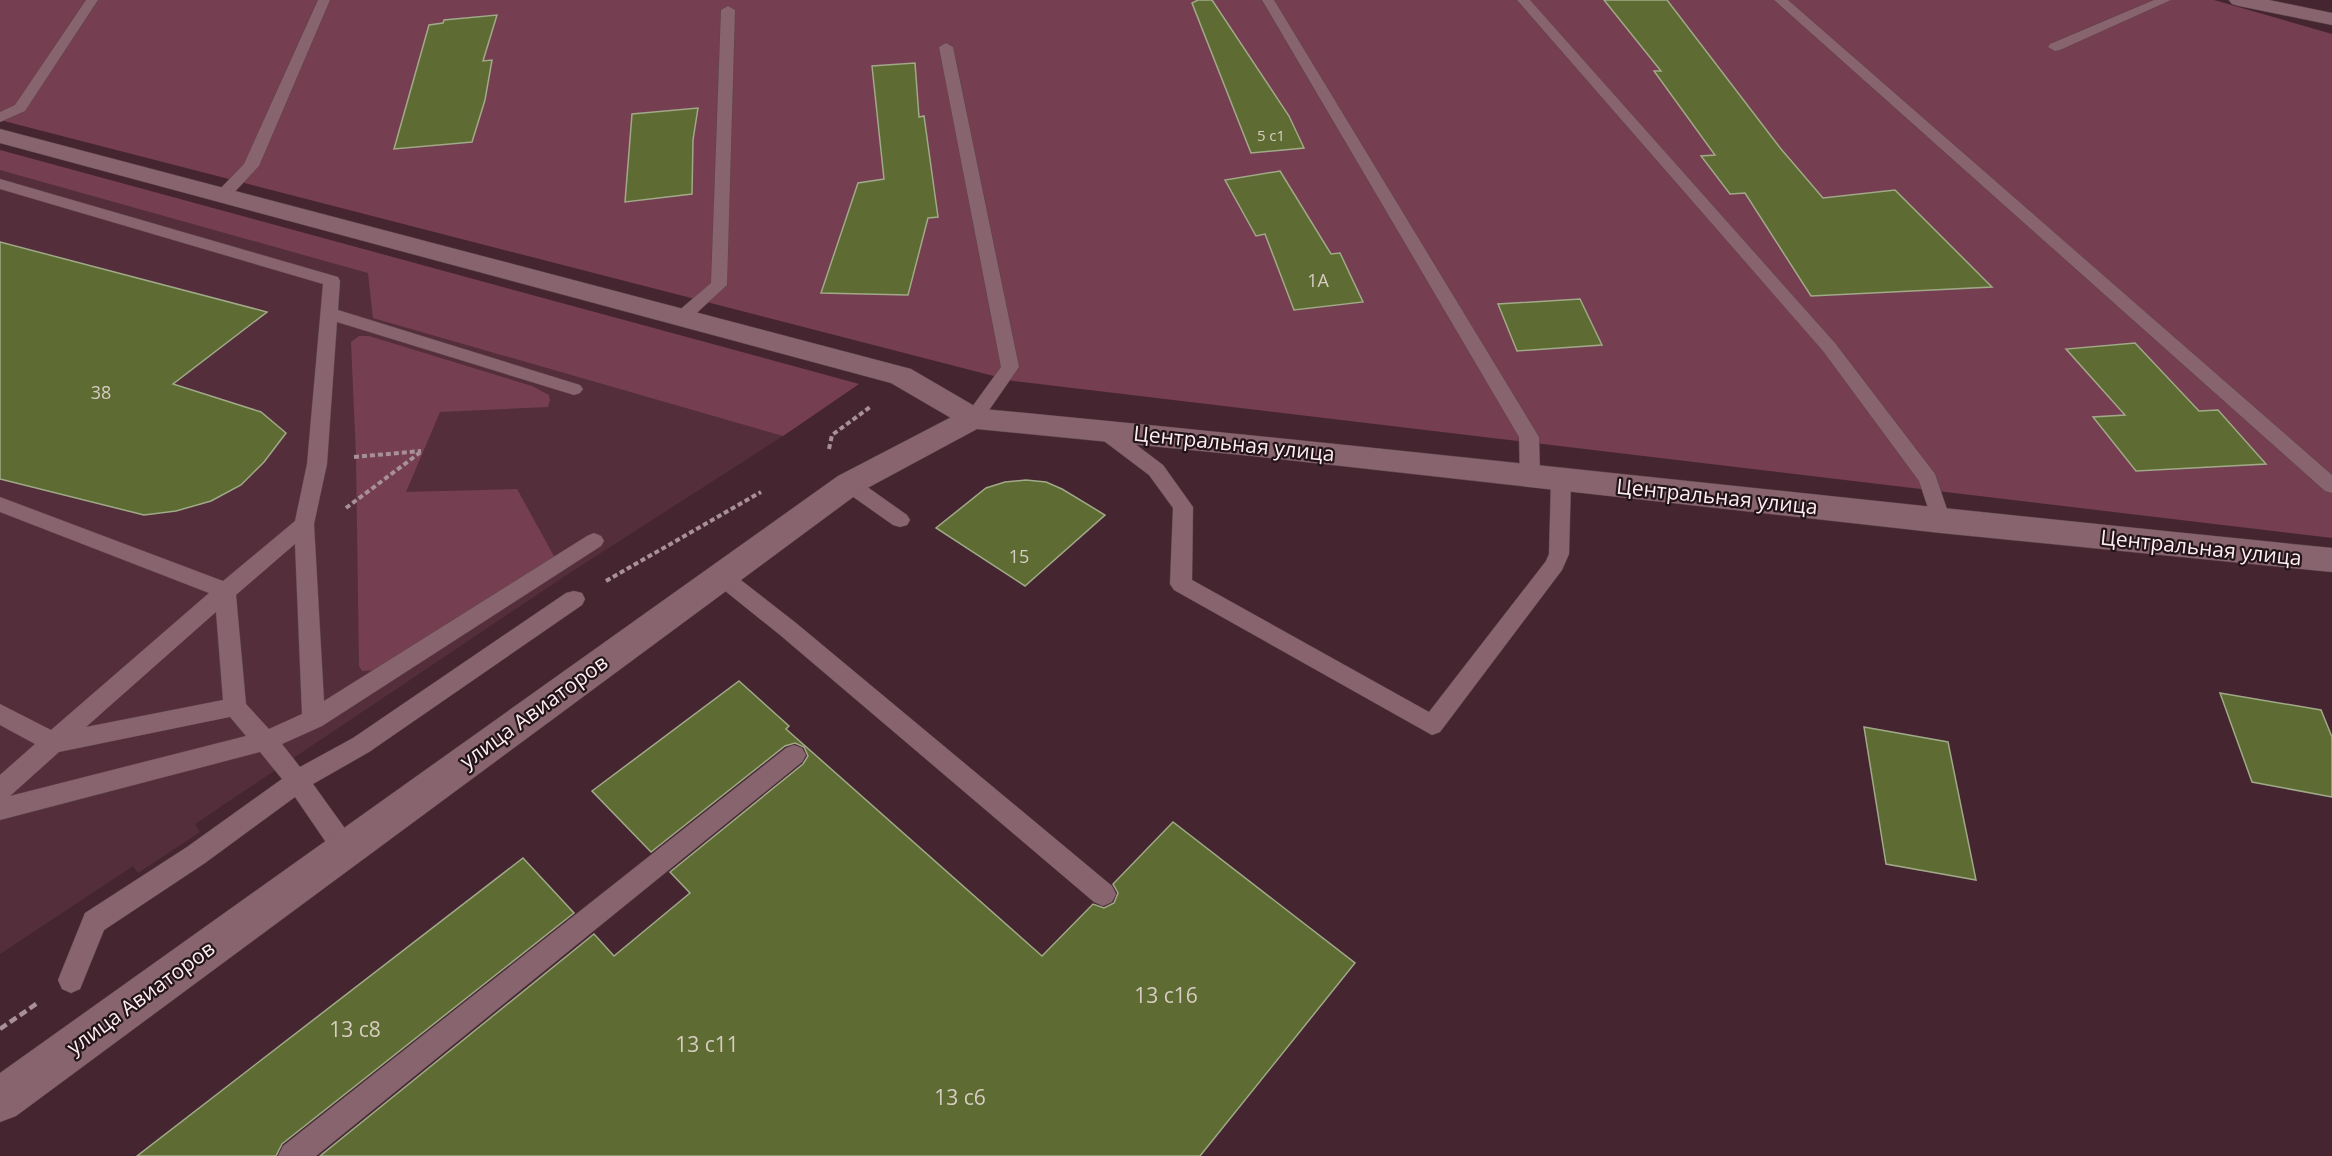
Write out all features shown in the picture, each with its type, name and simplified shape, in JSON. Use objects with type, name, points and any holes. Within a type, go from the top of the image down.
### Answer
[{"type":"street","points":[[2240,0],[2332,19]]},
{"type":"street","points":[[0,136],[901,376],[973,418],[1103,430]]},
{"type":"street","name":"улица Авиаторов","points":[[0,1100],[721,576],[838,470],[973,418]]},
{"type":"street","name":"Центральная улица","points":[[1103,430],[2332,560]]},
{"type":"lane","points":[[0,118],[20,108],[92,0]]},
{"type":"lane","points":[[222,195],[251,166],[324,0]]},
{"type":"lane","points":[[1268,0],[1529,437],[1530,476]]},
{"type":"lane","points":[[1523,0],[1828,347],[1928,479],[1941,520]]},
{"type":"lane","points":[[1780,0],[2332,486]]},
{"type":"lane","points":[[2055,47],[2165,0]]},
{"type":"lane","points":[[682,317],[719,285],[728,10]]},
{"type":"lane","points":[[946,47],[1010,367],[973,418]]},
{"type":"lane","points":[[0,184],[332,281],[317,464],[305,531],[314,719]]},
{"type":"lane","points":[[331,314],[574,389]]},
{"type":"lane","points":[[1103,430],[1156,470],[1184,507],[1181,584],[1432,725],[1555,564],[1560,554],[1561,480]]},
{"type":"lane","points":[[838,470],[900,520]]},
{"type":"lane","points":[[0,504],[225,591]]},
{"type":"lane","points":[[0,790],[225,591],[305,531]]},
{"type":"lane","points":[[0,809],[264,741],[314,719],[594,541]]},
{"type":"lane","points":[[721,576],[788,629],[1102,894]]},
{"type":"lane","points":[[225,591],[235,707],[298,782],[345,849]]},
{"type":"lane","points":[[71,980],[94,922],[196,855],[298,782],[361,745],[574,599]]},
{"type":"lane","points":[[0,714],[54,743],[235,707]]},
{"type":"lane","points":[[294,1156],[794,755]]},
{"type":"path","points":[[838,470],[832,435],[874,404]]},
{"type":"path","points":[[305,531],[422,451],[356,456],[317,464]]},
{"type":"path","points":[[574,599],[767,489]]},
{"type":"path","points":[[0,1029],[71,980]]},
{"type":"shaded area","points":[[0,0],[2214,0],[2332,34],[2332,538],[1013,381],[0,120]]},
{"type":"shaded area","points":[[0,150],[859,384],[783,436],[568,574],[195,824],[200,832],[138,873],[133,866],[0,954]]},
{"type":"shaded area","points":[[0,150],[859,384],[783,436],[373,318],[368,273],[0,170]]},
{"type":"shaded area","points":[[359,336],[369,336],[532,386],[549,395],[548,407],[440,412],[406,492],[517,489],[555,558],[377,670],[362,671],[359,666],[356,456],[351,342]]},
{"type":"building","points":[[1198,0],[1212,0],[1289,116],[1304,148],[1251,153],[1192,3]]},
{"type":"building","points":[[1604,0],[1667,0],[1781,149],[1823,198],[1895,190],[1992,287],[1811,296],[1745,193],[1730,194],[1701,156],[1715,155],[1654,71],[1661,71]]},
{"type":"building","points":[[497,15],[483,61],[492,60],[485,100],[472,142],[394,149],[429,25],[443,23],[444,20]]},
{"type":"building","points":[[915,63],[919,117],[924,116],[938,217],[928,218],[908,295],[821,293],[858,183],[884,179],[872,66]]},
{"type":"building","points":[[698,108],[693,140],[692,194],[625,202],[632,114]]},
{"type":"building","points":[[1280,171],[1331,254],[1340,253],[1363,302],[1294,310],[1265,234],[1256,236],[1225,180]]},
{"type":"building","points":[[0,242],[267,312],[173,384],[261,412],[286,433],[264,462],[241,485],[211,501],[176,511],[144,515],[0,479]]},
{"type":"building","points":[[1580,299],[1602,345],[1517,351],[1498,304]]},
{"type":"building","points":[[2135,343],[2199,411],[2218,410],[2266,464],[2136,471],[2093,417],[2125,415],[2066,349]]},
{"type":"building","points":[[1026,480],[1046,482],[1062,489],[1105,515],[1025,586],[936,528],[986,488],[1005,482]]},
{"type":"building","points":[[739,681],[789,726],[786,729],[1042,956],[1093,904],[1104,908],[1114,903],[1118,893],[1113,884],[1173,822],[1355,963],[1200,1156],[320,1156],[594,934],[614,956],[690,893],[670,872],[803,764],[808,756],[804,747],[795,743],[785,746],[651,852],[592,791]]},
{"type":"building","points":[[2220,693],[2321,710],[2332,737],[2332,797],[2252,782]]},
{"type":"building","points":[[1864,727],[1948,742],[1976,880],[1886,864]]},
{"type":"building","points":[[523,858],[574,913],[282,1144],[276,1156],[137,1156]]}]
